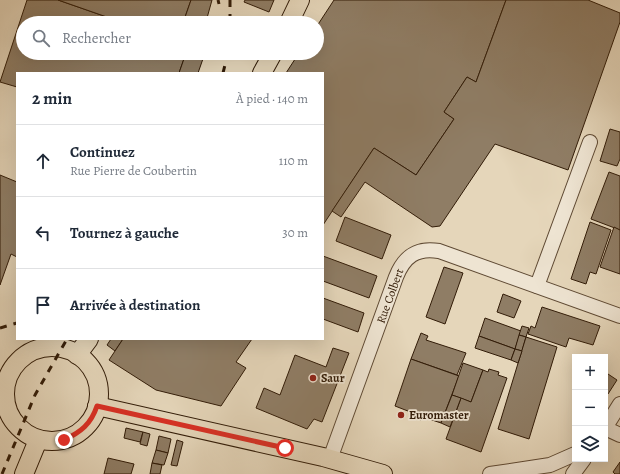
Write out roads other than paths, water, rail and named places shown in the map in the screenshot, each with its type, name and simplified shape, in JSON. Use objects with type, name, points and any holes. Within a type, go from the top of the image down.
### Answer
[{"type":"main road","points":[[292,16],[300,0]]},
{"type":"main road","points":[[262,72],[268,60]]},
{"type":"main road","points":[[77,355],[88,340]]},
{"type":"main road","points":[[48,347],[62,348],[77,355],[86,362],[93,372],[97,383],[97,406],[87,426],[77,434],[64,440],[51,442],[38,440],[19,429],[11,418],[5,400],[3,379],[22,357],[34,350],[48,347]]},
{"type":"main road","points":[[97,406],[330,459],[383,474]]},
{"type":"main road","points":[[24,474],[38,440]]},
{"type":"street","points":[[537,286],[590,142]]},
{"type":"street","name":"Rue Colbert","points":[[330,459],[396,277],[402,263],[410,255],[431,249],[439,251],[620,316]]},
{"type":"street","points":[[606,426],[620,404]]},
{"type":"street","points":[[608,429],[620,435]]},
{"type":"street","points":[[490,474],[553,469],[572,456]]},
{"type":"street","points":[[573,474],[582,462]]},
{"type":"railway","points":[[218,0],[219,4]]},
{"type":"railway","points":[[230,0],[230,16]]},
{"type":"railway","points":[[223,72],[226,60]]},
{"type":"railway","points":[[0,328],[16,323]]},
{"type":"railway","points":[[2,474],[35,395],[66,340]]},
{"type":"place","name":"Saur","points":[[313,378]]},
{"type":"place","name":"Euromaster","points":[[401,415]]}]
